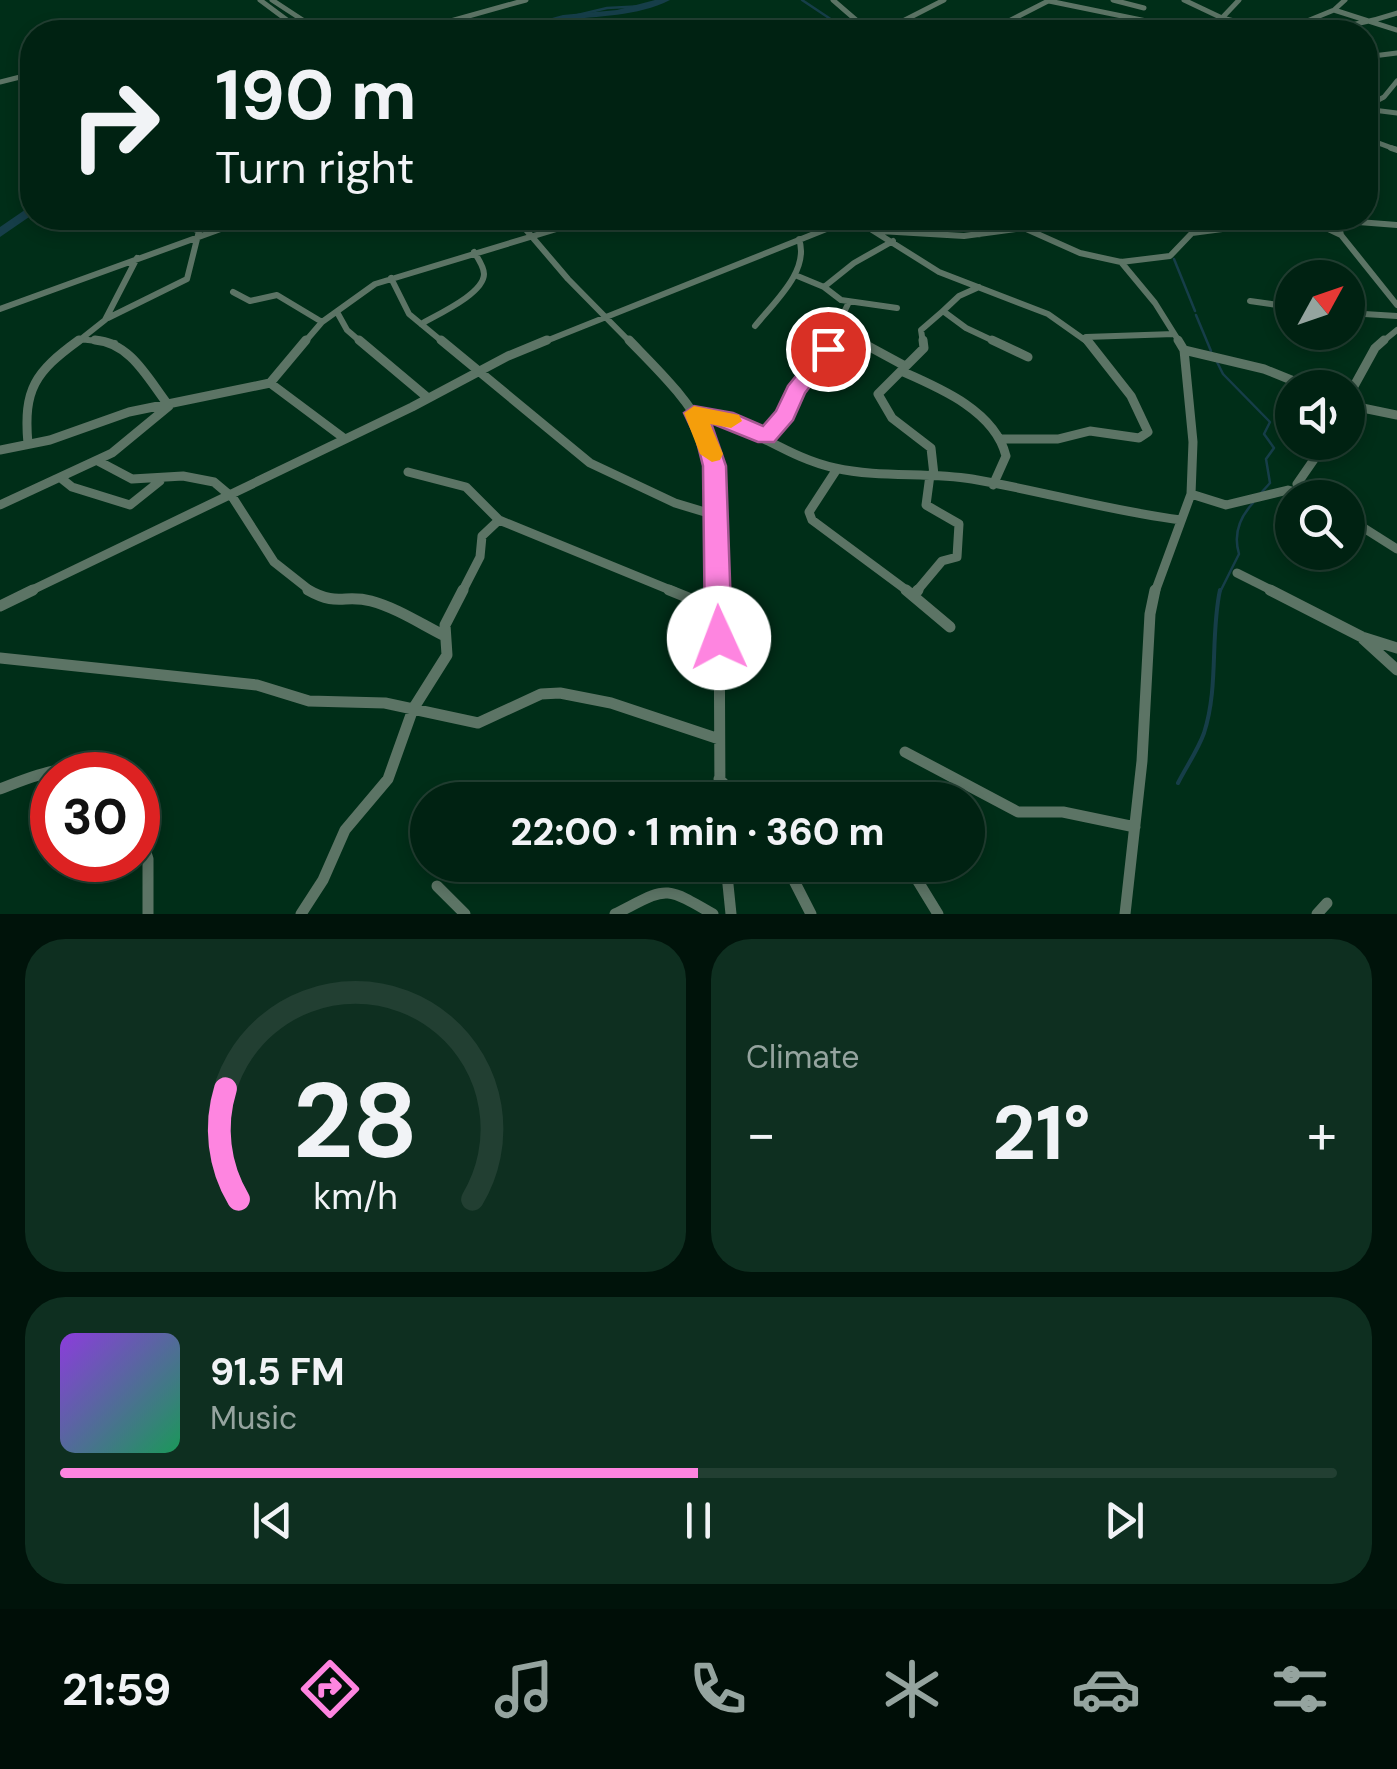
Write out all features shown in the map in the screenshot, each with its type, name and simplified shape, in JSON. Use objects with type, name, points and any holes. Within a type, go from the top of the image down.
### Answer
[{"type":"street","points":[[260,0],[287,20]]},
{"type":"street","points":[[272,0],[303,20]]},
{"type":"street","points":[[454,20],[526,0]]},
{"type":"street","points":[[833,0],[856,20]]},
{"type":"street","points":[[904,20],[942,0]]},
{"type":"street","points":[[1009,20],[1049,0],[1148,20],[1144,8],[1113,0]]},
{"type":"street","points":[[1144,8],[1145,0]]},
{"type":"street","points":[[1184,0],[1228,20]]},
{"type":"street","points":[[1222,18],[1239,0]]},
{"type":"street","points":[[1310,20],[1334,10],[1345,0]]},
{"type":"street","points":[[1334,10],[1372,20]]},
{"type":"street","points":[[1378,100],[1397,81]]},
{"type":"street","points":[[1388,90],[1397,92]]},
{"type":"street","points":[[28,444],[26,411],[33,386],[80,339],[108,318],[188,279],[198,230]]},
{"type":"street","points":[[0,308],[216,230]]},
{"type":"street","points":[[527,230],[606,319],[673,385],[707,438],[714,466],[718,516],[716,609],[722,668],[718,782]]},
{"type":"street","points":[[1,451],[130,412],[270,383],[322,322],[375,284],[553,230]]},
{"type":"street","points":[[0,606],[480,370],[820,230]]},
{"type":"street","points":[[977,230],[980,234]]},
{"type":"street","points":[[877,231],[944,236],[1009,230]]},
{"type":"street","points":[[1028,230],[1080,253],[1121,262],[1170,256],[1192,233],[1214,230]]},
{"type":"street","points":[[1330,230],[1341,235]]},
{"type":"street","points":[[1340,230],[1372,279],[1397,305]]},
{"type":"street","points":[[877,231],[948,277],[1056,316],[1086,337],[1145,418],[1146,436],[1090,432],[1058,439],[1002,439]]},
{"type":"street","points":[[755,326],[766,318],[773,300],[795,275],[803,250],[798,238]]},
{"type":"street","points":[[824,287],[854,263],[893,241]]},
{"type":"street","points":[[421,324],[466,300],[482,282],[484,273],[474,252]]},
{"type":"street","points":[[108,318],[138,258]]},
{"type":"street","points":[[1121,262],[1155,303],[1184,350],[1192,427],[1191,494],[1150,614],[1125,914]]},
{"type":"street","points":[[795,275],[849,302],[896,308]]},
{"type":"street","points":[[391,278],[404,309],[480,370],[510,401],[590,463],[676,503],[718,516]]},
{"type":"street","points":[[914,595],[942,561],[957,557],[959,524],[926,506],[932,475],[931,448],[910,436],[878,400],[879,392],[924,348],[921,330],[953,300],[978,287]]},
{"type":"street","points":[[233,292],[250,301],[277,295],[322,322]]},
{"type":"street","points":[[1250,301],[1275,305]]},
{"type":"street","points":[[766,436],[785,415],[795,391],[825,358],[832,333],[847,313],[849,302]]},
{"type":"street","points":[[942,311],[966,328],[1028,358]]},
{"type":"street","points":[[336,312],[346,330],[428,398]]},
{"type":"street","points":[[1365,314],[1397,316]]},
{"type":"street","points":[[1363,370],[1375,348],[1397,330]]},
{"type":"street","points":[[832,333],[854,339],[948,392],[994,426],[1006,455],[994,485]]},
{"type":"street","points":[[1086,337],[1174,334]]},
{"type":"street","points":[[80,339],[114,342],[134,360],[170,406]]},
{"type":"street","points":[[1184,350],[1275,373]]},
{"type":"street","points":[[270,383],[345,439]]},
{"type":"street","points":[[0,505],[98,461],[170,406]]},
{"type":"street","points":[[1365,408],[1397,415]]},
{"type":"street","points":[[694,413],[726,418],[799,457],[837,469],[932,475],[1113,511],[1181,520]]},
{"type":"street","points":[[98,461],[133,481],[160,481],[182,474],[211,481],[230,492],[256,540],[284,573],[332,602],[364,598],[445,636]]},
{"type":"street","points":[[837,469],[809,512],[812,520],[914,595],[950,627]]},
{"type":"street","points":[[408,472],[466,487],[498,520],[716,609]]},
{"type":"street","points":[[62,478],[72,487],[130,505],[160,481]]},
{"type":"street","points":[[1191,494],[1226,505],[1275,493]]},
{"type":"street","points":[[302,914],[323,880],[345,830],[388,778],[413,709],[447,655],[446,625],[480,558],[482,536],[498,520]]},
{"type":"street","points":[[1365,529],[1397,549]]},
{"type":"street","points":[[1237,573],[1362,636],[1397,648]]},
{"type":"street","points":[[1362,636],[1378,656],[1397,670]]},
{"type":"street","points":[[0,658],[258,684],[309,700],[385,703],[478,723],[541,694],[560,693],[611,703],[719,739]]},
{"type":"street","points":[[904,752],[1018,812],[1063,812],[1135,827]]},
{"type":"street","points":[[0,788],[30,777]]},
{"type":"street","points":[[718,779],[721,782]]},
{"type":"street","points":[[144,913],[146,882]]},
{"type":"street","points":[[727,882],[730,914]]},
{"type":"street","points":[[795,882],[812,914]]},
{"type":"street","points":[[918,882],[938,914]]},
{"type":"street","points":[[436,886],[465,914]]},
{"type":"street","points":[[615,914],[661,891],[674,891],[713,914]]},
{"type":"waterway","points":[[555,20],[617,13],[665,0]]},
{"type":"waterway","points":[[802,0],[832,20]]},
{"type":"waterway","points":[[565,18],[607,8],[645,6]]},
{"type":"waterway","points":[[0,233],[20,218]]},
{"type":"waterway","points":[[1174,259],[1195,311]]},
{"type":"waterway","points":[[1196,315],[1211,351]]},
{"type":"waterway","points":[[1216,360],[1223,374],[1270,422],[1264,434],[1274,448],[1266,459],[1270,483],[1261,493]]},
{"type":"waterway","points":[[1220,592],[1239,554],[1238,527],[1253,503]]},
{"type":"waterway","points":[[1178,783],[1209,716],[1220,590]]},
{"type":"slow traffic","points":[[712,454],[694,413],[731,421]]},
{"type":"route","points":[[719,638],[714,466],[707,438],[694,413],[726,418],[766,436],[785,415],[795,391],[825,358],[828,349]]}]
